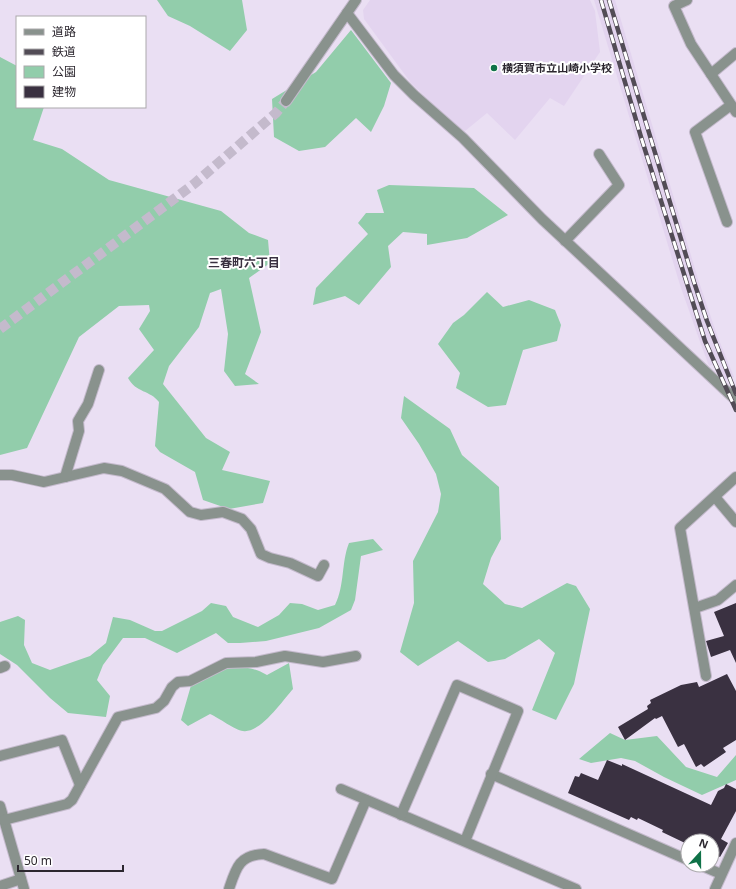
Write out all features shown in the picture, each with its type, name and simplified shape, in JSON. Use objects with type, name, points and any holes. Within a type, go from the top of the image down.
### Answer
[{"type":"street","points":[[286,102],[356,0]]},
{"type":"street","points":[[687,0],[674,6],[691,44],[734,109],[695,132],[727,222]]},
{"type":"street","points":[[347,13],[394,75],[426,107],[463,138],[565,241],[736,400]]},
{"type":"street","points":[[712,74],[736,54]]},
{"type":"street","points":[[565,241],[619,185],[599,154]]},
{"type":"street","points":[[65,477],[79,431],[78,421],[88,404],[99,370]]},
{"type":"street","points":[[0,475],[12,475],[44,482],[104,468],[122,470],[165,489],[190,512],[201,515],[223,512],[242,519],[251,529],[261,554],[290,563],[318,576],[324,565]]},
{"type":"street","points":[[706,676],[680,528],[736,477]]},
{"type":"street","points":[[715,497],[736,522]]},
{"type":"street","points":[[695,608],[718,600],[736,585]]},
{"type":"street","points":[[0,886],[23,884],[2,812],[67,804],[72,800],[118,717],[156,708],[164,701],[172,687],[178,682],[190,681],[226,663],[256,662],[285,656],[323,662],[356,656]]},
{"type":"street","points":[[401,815],[457,685],[518,711],[491,774],[465,841]]},
{"type":"street","points":[[0,756],[62,740],[80,786]]},
{"type":"street","points":[[491,774],[680,857]]},
{"type":"street","points":[[341,789],[576,889]]},
{"type":"street","points":[[229,889],[236,866],[253,854],[264,854],[332,879],[366,800]]},
{"type":"street","points":[[715,889],[736,843]]},
{"type":"shaded area","name":"横須賀市立山崎小学校","points":[[370,0],[590,0],[595,11],[600,52],[564,106],[550,98],[515,140],[487,113],[465,131],[455,125],[411,83],[364,19],[363,10]]},
{"type":"shaded area","points":[[594,0],[615,0],[698,279],[717,335],[734,377],[729,379],[725,380],[718,363],[709,366],[699,339],[680,285]]},
{"type":"green space","points":[[157,0],[242,0],[247,30],[230,51],[190,26],[168,16]]},
{"type":"green space","points":[[351,30],[391,83],[384,106],[371,132],[356,118],[325,147],[299,151],[274,137],[272,99],[316,72]]},
{"type":"green space","points":[[0,57],[16,65],[16,108],[44,108],[33,140],[62,149],[109,180],[221,211],[249,233],[268,240],[270,263],[249,278],[261,332],[245,374],[259,384],[235,386],[224,371],[228,334],[221,289],[210,293],[199,327],[169,366],[163,384],[206,438],[230,452],[222,470],[270,481],[263,503],[229,509],[203,500],[195,472],[160,452],[155,446],[159,402],[151,395],[131,383],[128,378],[154,350],[139,329],[150,311],[149,305],[119,306],[79,337],[27,448],[0,455]]},
{"type":"green space","points":[[389,185],[474,188],[508,215],[467,238],[427,245],[427,234],[403,232],[388,246],[391,267],[359,305],[345,296],[313,305],[316,288],[368,234],[358,223],[366,213],[384,213],[377,190]]},
{"type":"green space","points":[[487,292],[503,307],[529,300],[555,310],[561,325],[557,341],[523,350],[506,405],[488,407],[456,388],[460,373],[438,344],[453,323],[464,315]]},
{"type":"green space","points":[[404,396],[450,429],[462,455],[499,487],[501,539],[491,558],[483,584],[505,604],[522,608],[567,583],[576,586],[590,609],[574,684],[556,720],[532,710],[555,653],[539,639],[505,659],[488,662],[458,641],[418,666],[400,652],[414,603],[413,561],[438,512],[441,494],[436,474],[419,444],[401,418]]},
{"type":"green space","points":[[373,539],[383,550],[361,556],[355,600],[351,610],[319,628],[266,641],[240,643],[228,643],[216,633],[177,653],[145,638],[123,638],[103,665],[97,680],[110,696],[106,717],[68,713],[50,698],[17,665],[0,654],[0,622],[18,616],[25,620],[24,645],[32,663],[50,670],[90,656],[106,643],[113,617],[130,620],[155,631],[162,631],[202,611],[211,603],[226,606],[233,617],[258,627],[279,615],[290,603],[302,604],[318,610],[335,605],[340,590],[349,543]]},
{"type":"green space","points":[[289,663],[293,689],[264,722],[250,731],[240,730],[210,714],[188,726],[181,720],[192,682],[229,668],[238,667],[257,670],[267,675]]},
{"type":"green space","points":[[610,733],[625,740],[657,736],[686,767],[717,777],[736,755],[736,780],[702,795],[635,761],[621,758],[591,763],[579,759]]},
{"type":"building","points":[[736,603],[736,663],[730,650],[711,657],[706,641],[724,636],[714,612]]},
{"type":"building","points":[[727,674],[736,691],[736,740],[723,748],[726,752],[704,767],[701,764],[696,767],[684,744],[678,747],[662,716],[656,719],[655,718],[625,740],[618,727],[648,709],[647,706],[651,703],[650,700],[681,685],[697,682],[699,687]]},
{"type":"building","points":[[607,760],[622,766],[622,764],[711,805],[718,791],[724,788],[726,784],[736,789],[736,811],[721,839],[728,843],[720,857],[720,833],[680,833],[680,841],[662,832],[663,830],[638,818],[637,820],[631,817],[629,820],[568,793],[575,776],[579,777],[581,773],[598,780]]},
{"type":"tunnel","points":[[0,329],[194,184],[276,113],[286,101]]},
{"type":"railway","points":[[601,0],[641,137],[705,341],[736,410]]},
{"type":"railway","points":[[609,0],[694,282],[707,321],[736,394]]},
{"type":"place","name":"横須賀市立山崎小学校","points":[[494,68]]},
{"type":"district","name":"三春町六丁目","points":[[244,263]]}]
